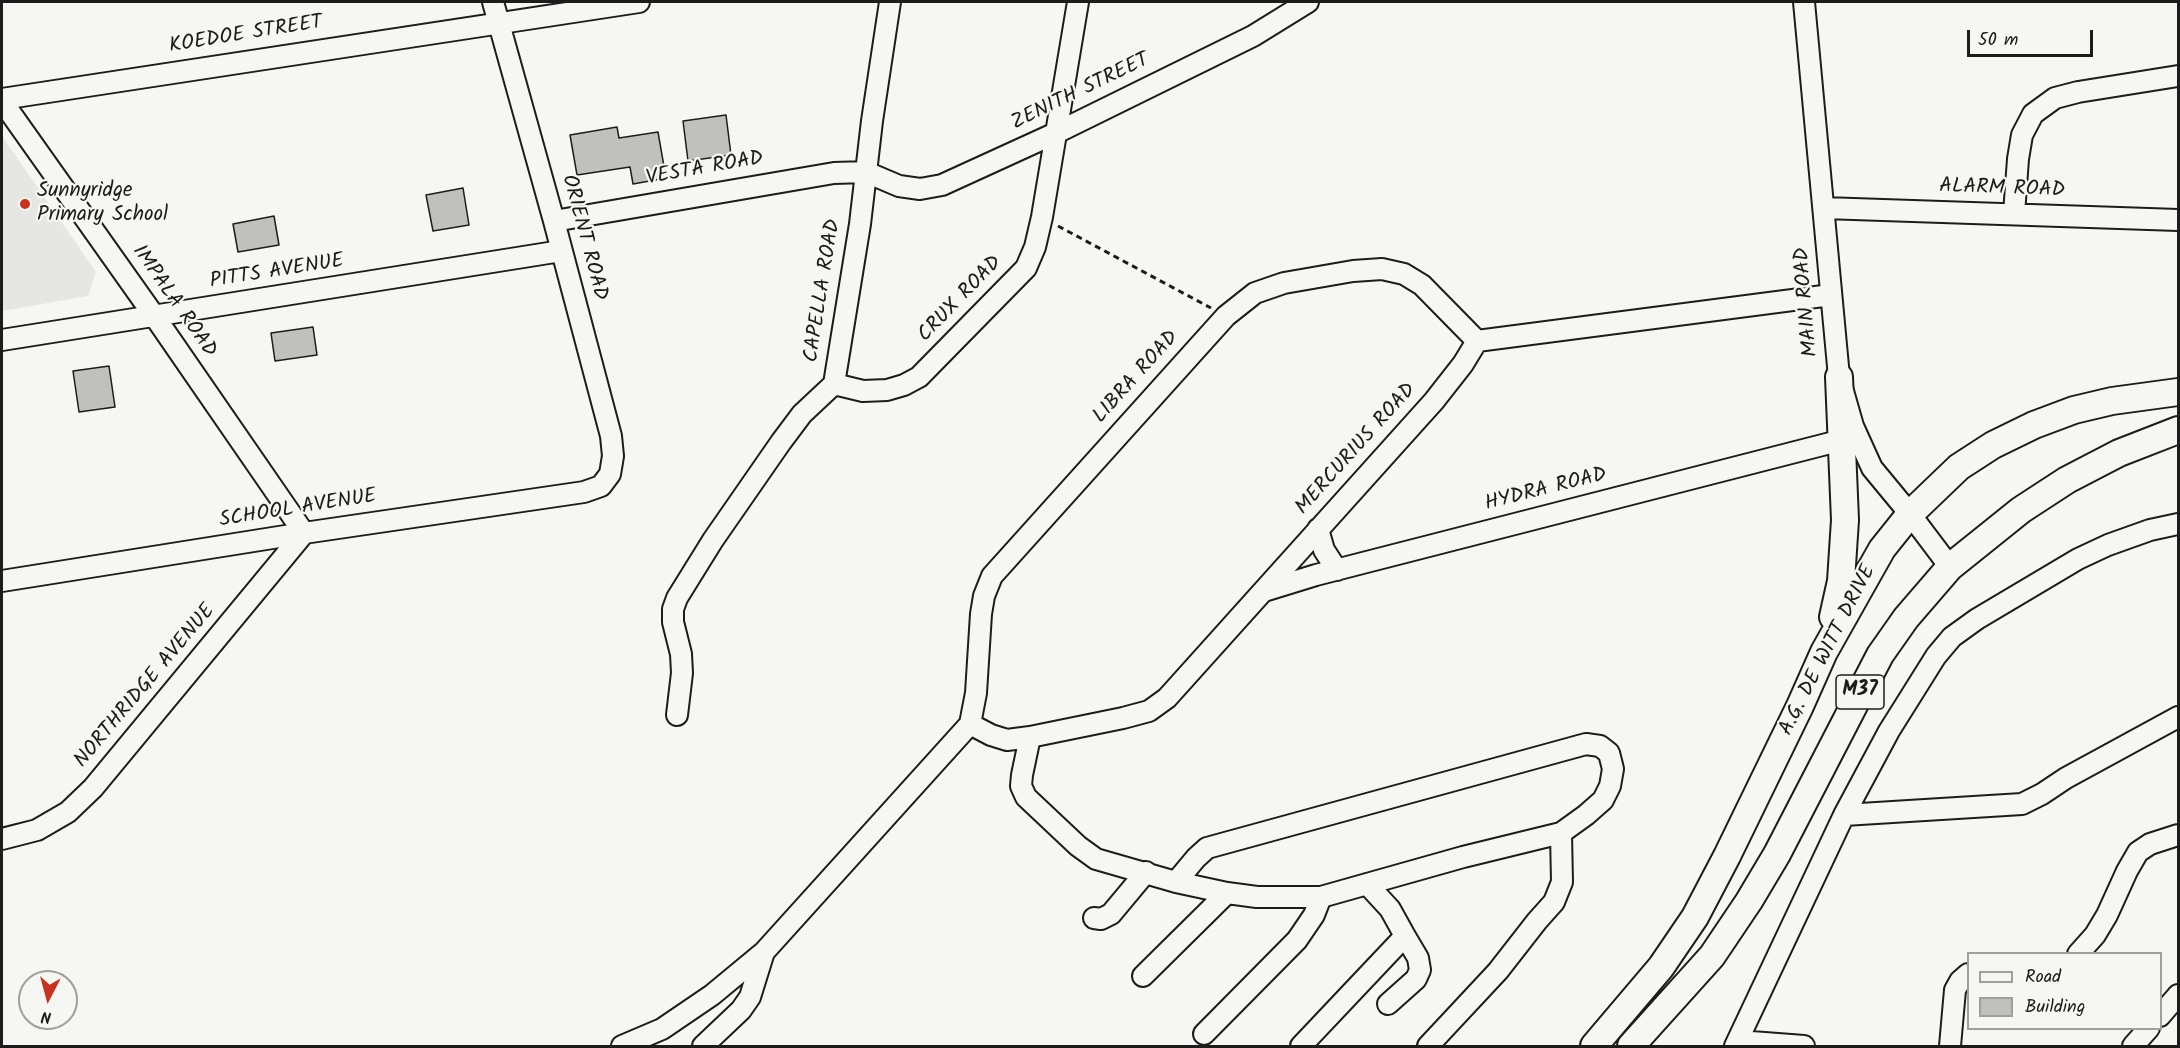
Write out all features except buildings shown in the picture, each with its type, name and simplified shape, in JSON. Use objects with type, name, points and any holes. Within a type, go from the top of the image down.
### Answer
[{"type":"main road","points":[[1824,652],[1840,581],[1844,547],[1845,501],[1839,377]]},
{"type":"main road","name":"A.G. DE WITT DRIVE","points":[[1594,1047],[1662,968],[1695,917],[1733,846],[1824,652],[1882,549],[1910,514],[1959,467],[1994,445],[2034,425],[2074,410],[2102,403],[2178,392]]},
{"type":"main road","name":"M37","points":[[1631,1047],[1712,956],[1749,901],[1777,854],[1880,655],[1906,618],[1950,567],[2021,510],[2067,480],[2119,453],[2178,430]]},
{"type":"street","name":"ORIENT ROAD","points":[[493,2],[611,436],[614,456],[610,474],[601,486]]},
{"type":"street","name":"KOEDOE STREET","points":[[2,100],[639,2]]},
{"type":"street","name":"CAPELLA ROAD","points":[[676,715],[682,673],[681,654],[673,622],[673,609],[677,598],[713,540],[781,442],[802,414],[834,384],[860,224],[890,2]]},
{"type":"street","name":"CRUX ROAD","points":[[834,384],[863,391],[887,390],[904,386],[919,377],[1026,268],[1035,247],[1042,217],[1058,132],[1077,2]]},
{"type":"street","name":"ZENITH STREET","points":[[866,172],[899,186],[920,189],[942,185],[1058,132],[1253,36],[1308,2]]},
{"type":"street","name":"MAIN ROAD","points":[[1804,2],[1839,377],[1863,451],[1872,468],[1950,567]]},
{"type":"street","points":[[2014,214],[2022,135],[2033,114],[2055,98],[2178,76]]},
{"type":"street","name":"IMPALA ROAD","points":[[2,100],[303,533]]},
{"type":"street","name":"VESTA ROAD","points":[[554,221],[786,180],[834,173],[866,172]]},
{"type":"street","name":"ALARM ROAD","points":[[1824,208],[2178,220]]},
{"type":"street","name":"PITTS AVENUE","points":[[2,340],[561,251]]},
{"type":"street","name":"LIBRA ROAD","points":[[970,724],[976,693],[981,614],[992,576],[1226,316],[1255,293],[1284,283],[1353,271],[1382,269],[1404,274],[1422,285],[1477,341]]},
{"type":"street","points":[[1477,341],[1831,295]]},
{"type":"street","name":"MERCURIUS ROAD","points":[[970,724],[1007,740],[1030,737],[1149,711],[1167,698],[1434,401],[1463,364],[1477,341]]},
{"type":"street","name":"HYDRA ROAD","points":[[1263,591],[1842,440]]},
{"type":"street","name":"SCHOOL AVENUE","points":[[2,581],[303,533],[584,492],[601,486]]},
{"type":"street","points":[[1804,1047],[1736,1044],[1844,815],[1912,691],[1936,656],[1953,637],[1977,619],[2078,560],[2109,545],[2150,530],[2178,524]]},
{"type":"street","points":[[1318,529],[1324,550],[1337,570]]},
{"type":"street","name":"NORTHRIDGE AVENUE","points":[[2,839],[37,830],[68,812],[93,788],[303,533]]},
{"type":"street","points":[[1844,815],[2022,804],[2178,717]]},
{"type":"street","points":[[622,1047],[662,1029],[723,986],[764,952],[970,724]]},
{"type":"street","points":[[1030,737],[1021,786],[1026,797],[1078,846],[1096,859],[1176,882],[1257,897],[1321,897],[1463,857],[1561,833],[1603,800],[1610,786],[1613,769],[1610,753],[1600,746],[1586,744],[1207,848],[1176,882]]},
{"type":"street","points":[[1428,1047],[1498,971],[1554,903],[1562,882],[1561,833]]},
{"type":"street","points":[[2080,952],[2095,935],[2107,915],[2138,852],[2150,844],[2178,834]]},
{"type":"street","points":[[1094,918],[1101,919],[1111,914],[1146,872]]},
{"type":"street","points":[[1367,884],[1390,909],[1418,958],[1420,970],[1416,979],[1388,1004]]},
{"type":"street","points":[[1143,976],[1227,893]]},
{"type":"street","points":[[1204,1034],[1297,940],[1314,915],[1321,897]]},
{"type":"street","points":[[1301,1047],[1406,936]]},
{"type":"street","points":[[703,1047],[741,1010],[750,998],[764,952]]},
{"type":"street","points":[[1950,1047],[1955,990],[1959,981],[1967,975]]},
{"type":"street","points":[[723,986],[741,1010]]},
{"type":"street","points":[[2162,1014],[2178,995]]},
{"type":"street","points":[[2133,1047],[2148,1030]]},
{"type":"path","points":[[1042,217],[1226,316]]},
{"type":"shaded area","name":"Sunnyridge Primary School","points":[[2,136],[96,272],[88,296],[2,311]]},
{"type":"place","name":"Sunnyridge Primary School","points":[[25,204]]}]
